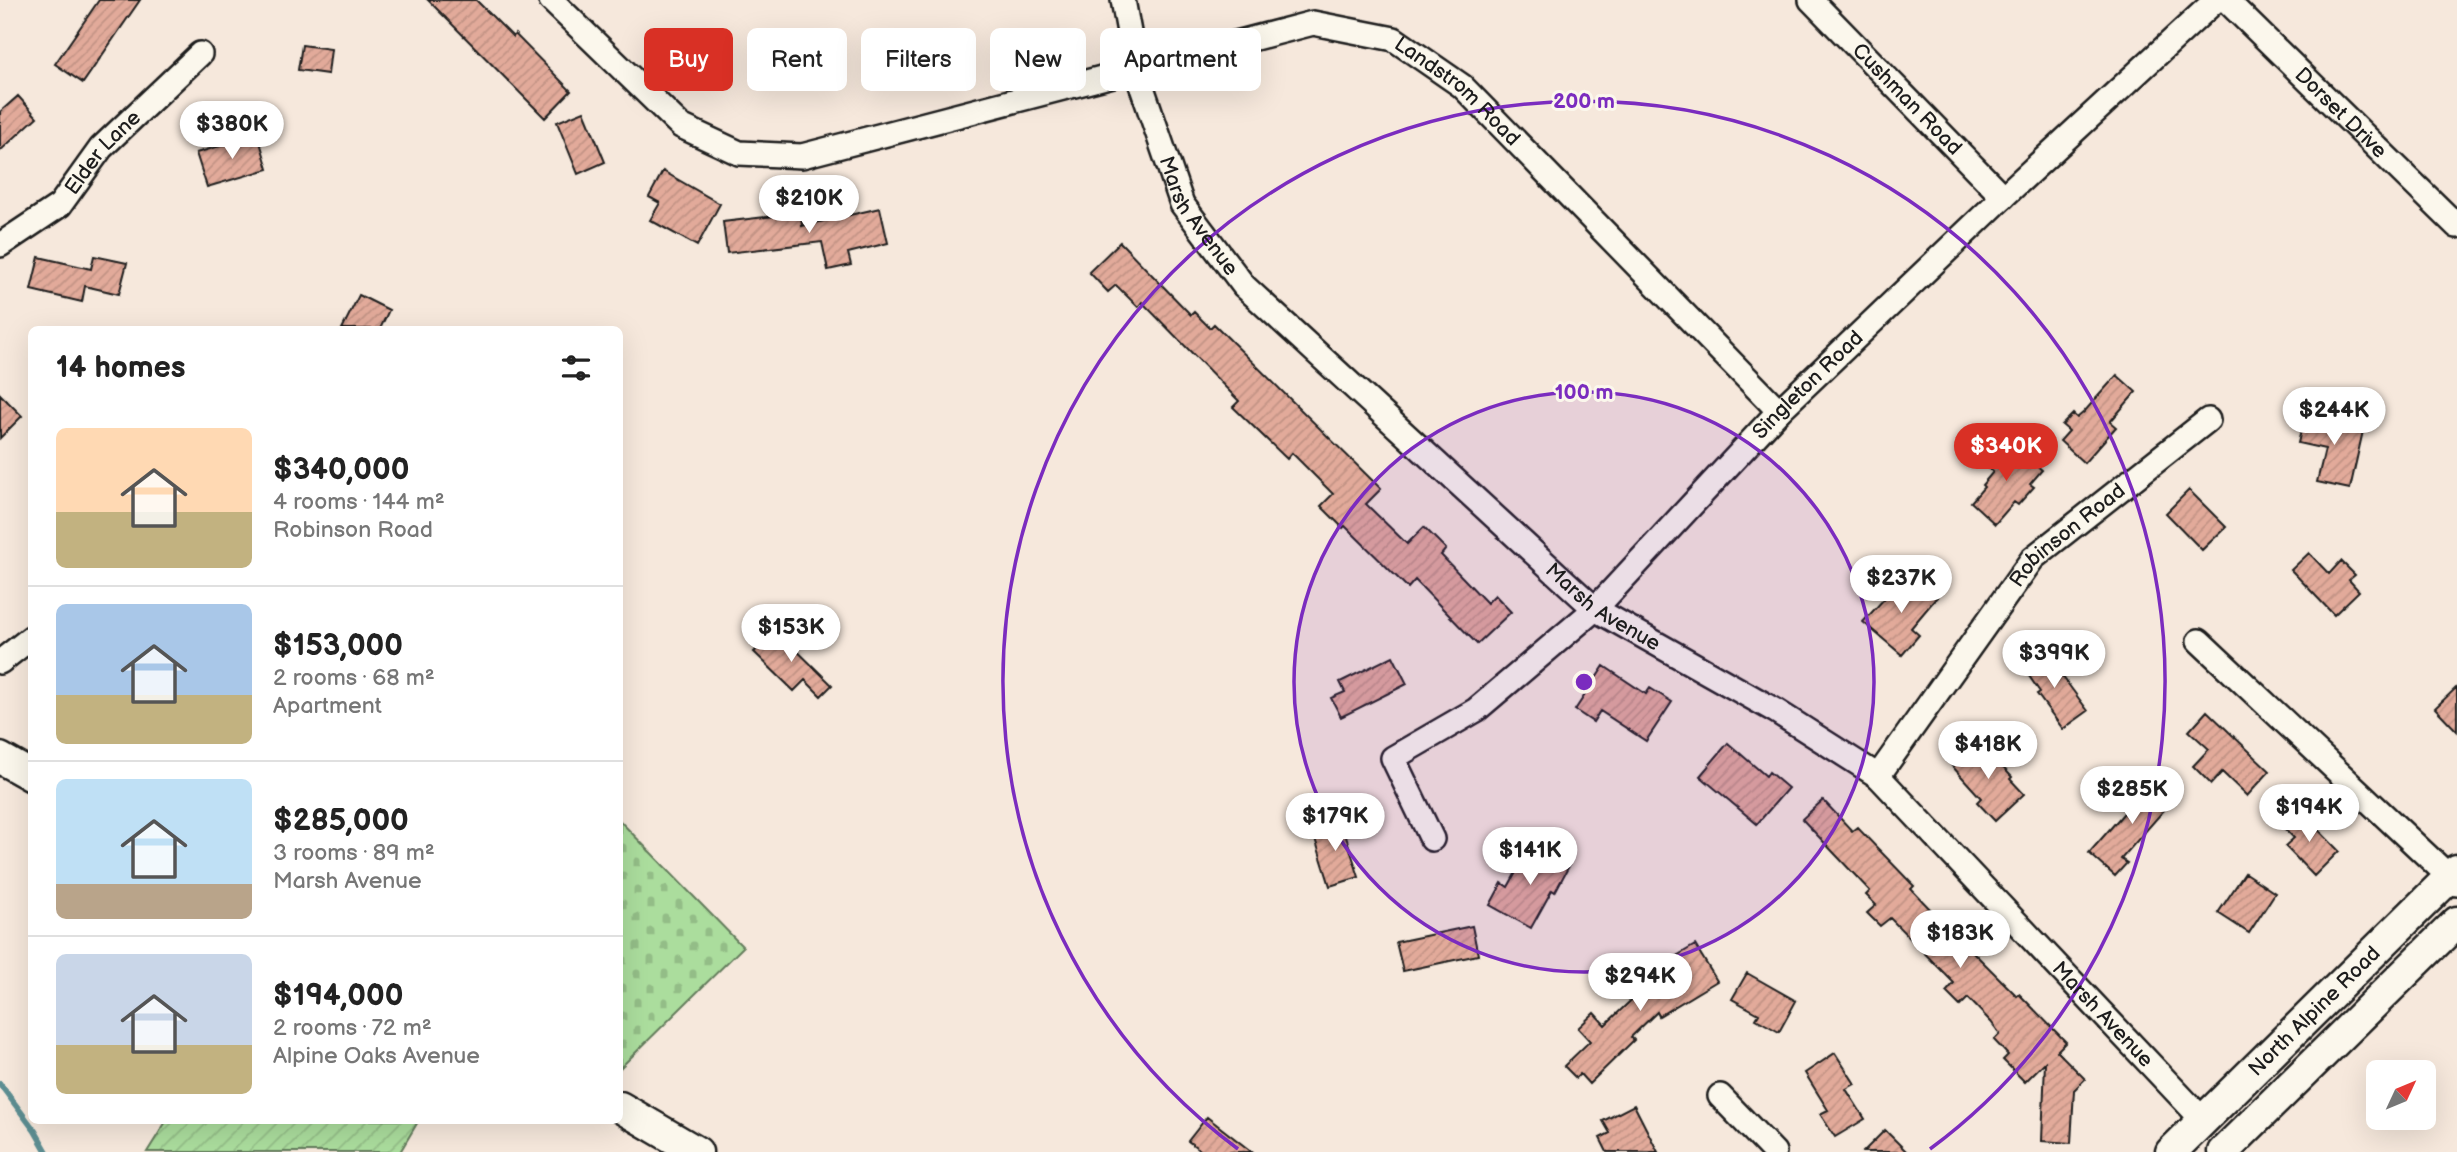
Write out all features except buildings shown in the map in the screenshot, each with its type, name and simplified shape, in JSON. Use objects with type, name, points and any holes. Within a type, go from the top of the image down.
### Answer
[{"type":"main road","points":[[0,758],[28,774]]},
{"type":"main road","name":"North Alpine Road","points":[[2171,1152],[2455,877]]},
{"type":"main road","name":"North Alpine Road","points":[[2223,1152],[2457,922]]},
{"type":"main road","points":[[623,1109],[697,1152]]},
{"type":"street","name":"Landstrom Road","points":[[551,0],[681,126],[739,153],[802,156],[1100,79]]},
{"type":"street","name":"Marsh Avenue","points":[[1123,0],[1128,28]]},
{"type":"street","name":"Cushman Road","points":[[1811,0],[2003,197]]},
{"type":"street","name":"Singleton Road","points":[[1432,839],[1393,758],[1476,710],[1595,609],[1779,411],[2003,197],[2216,0]]},
{"type":"street","name":"Dorset Drive","points":[[2226,0],[2457,226]]},
{"type":"street","name":"Landstrom Road","points":[[1261,37],[1313,23],[1394,39],[1462,86],[1779,411]]},
{"type":"street","name":"Elder Lane","points":[[0,245],[60,205],[101,148],[200,54]]},
{"type":"street","name":"Marsh Avenue","points":[[1143,91],[1182,204],[1244,286],[1595,609],[1776,711],[1878,776],[2203,1120]]},
{"type":"street","name":"Robinson Road","points":[[1878,776],[2033,558],[2208,420]]},
{"type":"street","points":[[0,662],[28,640]]},
{"type":"street","points":[[2199,641],[2455,877]]},
{"type":"street","points":[[1720,1096],[1774,1152]]},
{"type":"green space","points":[[623,824],[743,947],[623,1065]]},
{"type":"green space","points":[[164,1124],[417,1124],[400,1152],[147,1152]]},
{"type":"waterway","points":[[0,1084],[28,1122]]},
{"type":"waterway","points":[[30,1124],[47,1152]]}]
